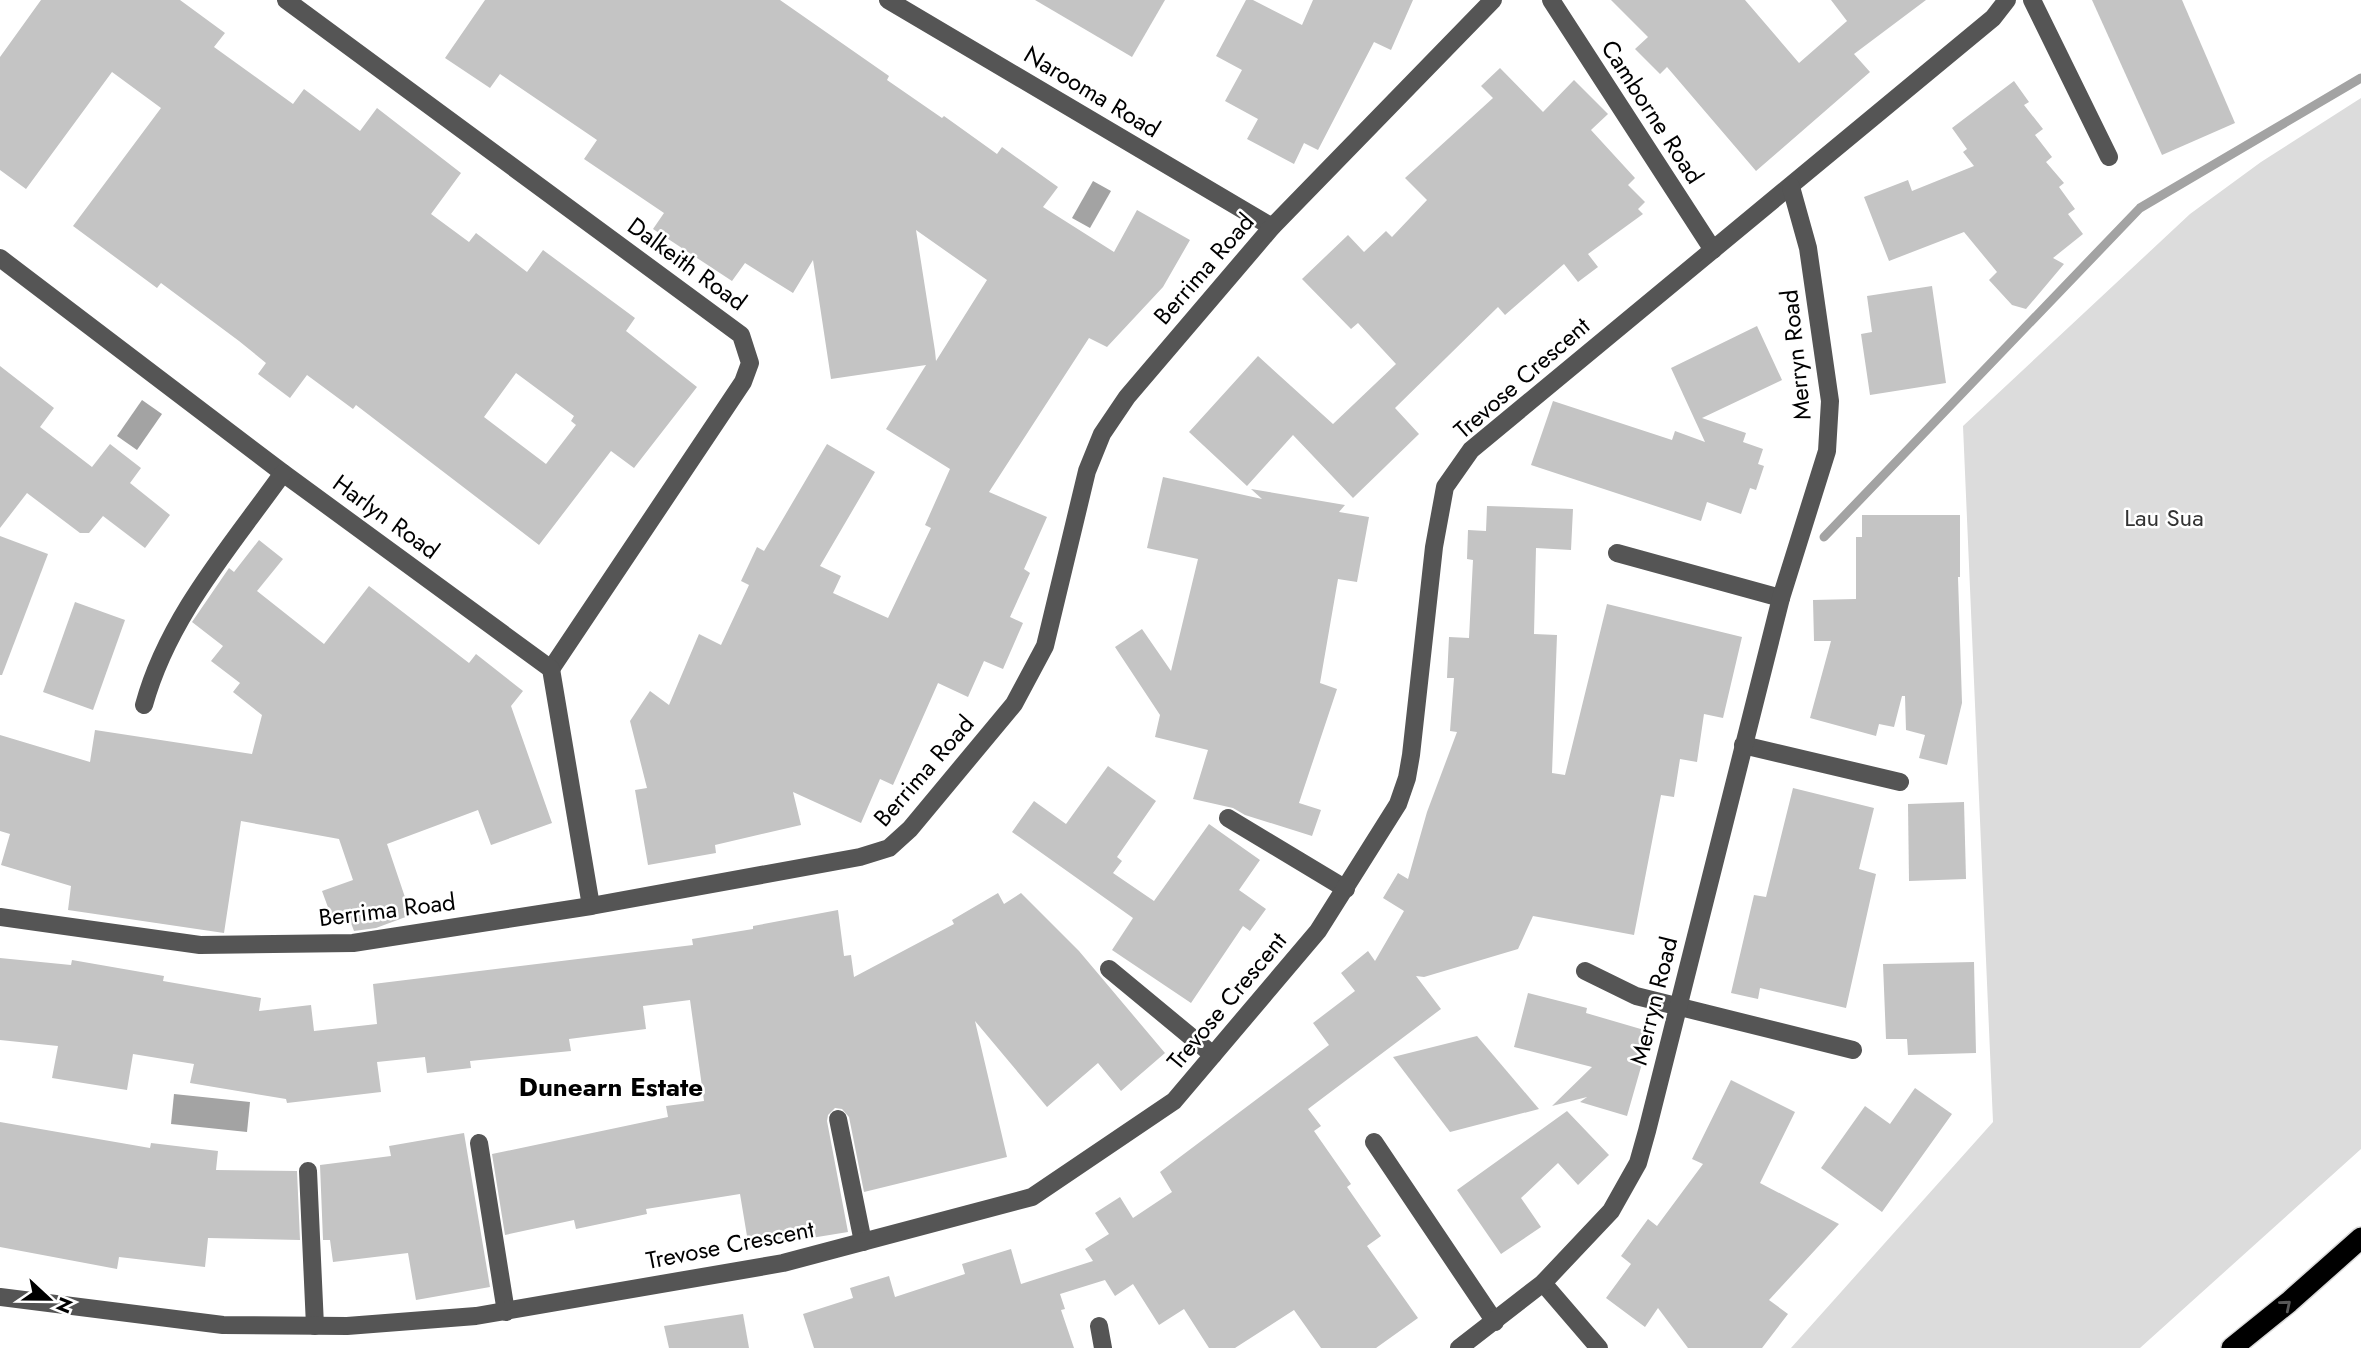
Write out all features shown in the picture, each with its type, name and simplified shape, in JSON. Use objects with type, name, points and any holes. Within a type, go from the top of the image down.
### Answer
[{"type":"highway","points":[[2232,1348],[2361,1238]]},
{"type":"street","name":"Dalkeith Road","points":[[286,0],[741,335],[750,363],[743,383],[551,668]]},
{"type":"street","name":"Narooma Road","points":[[888,0],[1272,227]]},
{"type":"street","name":"Berrima Road","points":[[0,917],[200,945],[339,943],[591,906],[860,857],[888,848],[910,829],[1014,704],[1045,646],[1087,471],[1102,434],[1127,397],[1272,227],[1493,0]]},
{"type":"street","name":"Camborne Road","points":[[1551,0],[1713,250]]},
{"type":"street","name":"Trevose Crescent","points":[[0,1297],[223,1325],[360,1325],[506,1312],[783,1263],[1032,1197],[1174,1101],[1318,931],[1398,804],[1407,778],[1434,547],[1445,487],[1471,450],[1508,416],[1791,187],[1993,18],[2007,0]]},
{"type":"street","points":[[2032,0],[2109,157]]},
{"type":"street","name":"Merryn Road","points":[[1459,1348],[1543,1283],[1611,1211],[1625,1190],[1647,1130],[1781,598],[1826,450],[1830,401],[1808,248],[1791,187]]},
{"type":"street","name":"Harlyn Road","points":[[0,258],[284,473],[551,668]]},
{"type":"street","points":[[144,705],[166,645],[189,603],[284,473]]},
{"type":"street","points":[[1617,553],[1781,598]]},
{"type":"street","points":[[551,668],[591,906]]},
{"type":"street","points":[[1743,745],[1900,782]]},
{"type":"street","points":[[1228,818],[1346,889]]},
{"type":"street","points":[[1109,969],[1213,1055]]},
{"type":"street","points":[[1586,971],[1636,996],[1853,1050]]},
{"type":"street","points":[[838,1119],[863,1242]]},
{"type":"street","points":[[1374,1142],[1495,1322]]},
{"type":"street","points":[[479,1143],[506,1312]]},
{"type":"street","points":[[309,1171],[315,1326]]},
{"type":"street","points":[[1543,1283],[1599,1348]]},
{"type":"street","points":[[1099,1326],[1103,1348]]},
{"type":"green space","name":"Lau Sua","points":[[2361,98],[2361,1149],[2140,1348],[1791,1348],[1993,1122],[1963,426],[2190,214],[2261,162]]},
{"type":"shaded area","points":[[1093,181],[1111,191],[1090,228],[1072,218]]},
{"type":"shaded area","points":[[142,400],[162,414],[137,450],[117,436]]},
{"type":"shaded area","points":[[174,1094],[250,1102],[247,1132],[171,1124]]},
{"type":"building","points":[[41,0],[180,0],[225,33],[214,47],[293,104],[304,89],[360,131],[377,108],[461,173],[431,214],[469,242],[476,233],[527,272],[543,250],[635,318],[626,331],[697,387],[634,468],[611,451],[539,545],[356,405],[353,409],[307,375],[290,398],[258,374],[266,363],[239,341],[161,283],[157,288],[73,226],[161,108],[112,72],[26,189],[0,170],[0,57]],"holes":[[[516,373],[574,416],[571,421],[576,425],[546,464],[484,417]]]},
{"type":"building","points":[[485,0],[780,0],[889,76],[887,80],[942,118],[944,116],[997,154],[1002,147],[1058,187],[1043,207],[1114,252],[1137,210],[1190,240],[1163,287],[1107,347],[1089,338],[989,492],[1047,517],[1024,569],[1030,573],[1010,617],[1023,623],[1003,669],[984,661],[968,697],[938,683],[893,785],[880,779],[861,823],[793,792],[801,825],[715,845],[716,853],[648,865],[635,790],[647,788],[630,721],[650,691],[669,705],[699,634],[721,645],[749,585],[741,581],[757,547],[764,551],[827,444],[875,472],[820,566],[841,576],[833,593],[888,618],[931,528],[925,525],[950,469],[886,429],[926,365],[831,379],[813,260],[793,293],[745,263],[732,281],[653,229],[664,213],[584,159],[597,140],[500,74],[490,88],[445,58]],"holes":[[[916,230],[987,280],[936,361]]]},
{"type":"building","points":[[1035,0],[1165,0],[1132,57]]},
{"type":"building","points":[[1246,0],[1253,0],[1302,25],[1313,0],[1413,0],[1391,50],[1374,42],[1318,150],[1304,143],[1294,164],[1247,139],[1258,119],[1225,101],[1242,70],[1216,56]]},
{"type":"building","points":[[1611,0],[1745,0],[1799,63],[1847,21],[1831,0],[1926,0],[1854,54],[1870,72],[1756,171],[1667,67],[1660,74],[1635,49],[1648,37]]},
{"type":"building","points":[[2092,0],[2182,0],[2235,123],[2162,155]]},
{"type":"building","points":[[1500,68],[1543,112],[1574,80],[1608,114],[1591,130],[1635,178],[1628,185],[1645,202],[1638,209],[1643,214],[1588,254],[1598,267],[1578,282],[1564,264],[1505,315],[1498,307],[1395,408],[1419,434],[1353,498],[1293,435],[1247,486],[1189,432],[1258,356],[1333,424],[1396,364],[1358,323],[1351,329],[1302,279],[1348,235],[1364,252],[1386,231],[1392,237],[1427,200],[1405,178],[1493,98],[1481,86]]},
{"type":"building","points":[[2014,81],[2029,102],[2024,105],[2043,129],[2035,135],[2052,157],[2046,162],[2064,183],[2059,187],[2075,209],[2068,214],[2083,234],[2053,258],[2064,264],[2026,309],[2012,305],[1989,280],[1997,272],[1964,232],[1889,261],[1864,197],[1908,180],[1912,191],[1974,166],[1963,152],[1967,149],[1952,128]]},
{"type":"building","points":[[1932,286],[1946,383],[1870,395],[1861,334],[1872,332],[1867,296]]},
{"type":"building","points":[[1757,326],[1782,380],[1702,418],[1746,433],[1743,442],[1763,449],[1758,464],[1764,466],[1756,490],[1750,488],[1741,514],[1707,502],[1701,521],[1531,465],[1553,401],[1672,440],[1675,431],[1705,442],[1671,368]]},
{"type":"building","points":[[0,366],[54,408],[40,427],[92,467],[110,444],[141,468],[130,483],[170,515],[145,548],[103,516],[89,533],[80,533],[27,493],[0,528]]},
{"type":"building","points":[[1163,477],[1262,499],[1251,489],[1345,505],[1339,512],[1369,517],[1357,582],[1338,579],[1320,683],[1337,689],[1299,803],[1321,810],[1312,836],[1245,815],[1233,808],[1193,799],[1208,750],[1155,737],[1160,715],[1115,647],[1142,629],[1171,671],[1198,559],[1147,548]]},
{"type":"building","points":[[1487,506],[1573,509],[1571,550],[1536,548],[1534,634],[1557,635],[1552,773],[1565,775],[1607,604],[1742,637],[1723,718],[1704,714],[1697,762],[1680,759],[1674,797],[1661,795],[1634,935],[1533,916],[1518,949],[1424,977],[1416,976],[1441,1009],[1308,1109],[1321,1126],[1314,1131],[1351,1184],[1347,1187],[1381,1236],[1367,1246],[1418,1318],[1376,1348],[1321,1348],[1294,1310],[1235,1348],[1209,1348],[1184,1309],[1159,1325],[1133,1284],[1115,1296],[1105,1280],[1060,1294],[1065,1309],[1061,1310],[1074,1348],[814,1348],[803,1314],[853,1298],[850,1288],[889,1276],[895,1297],[965,1274],[962,1264],[1011,1249],[1021,1284],[1093,1261],[1085,1249],[1109,1234],[1095,1213],[1120,1197],[1133,1218],[1172,1192],[1160,1172],[1329,1045],[1313,1023],[1355,991],[1341,973],[1368,951],[1375,961],[1404,911],[1383,898],[1398,873],[1408,879],[1427,812],[1457,732],[1450,731],[1454,678],[1447,678],[1449,637],[1469,638],[1473,560],[1467,559],[1468,530],[1486,531]]},
{"type":"building","points":[[1862,515],[1960,515],[1958,577],[1962,703],[1947,765],[1919,758],[1925,735],[1906,730],[1905,696],[1902,696],[1894,727],[1879,724],[1876,736],[1810,718],[1831,641],[1814,641],[1813,600],[1856,599],[1856,537],[1862,537]]},
{"type":"building","points":[[0,536],[48,554],[2,675],[0,675]]},
{"type":"building","points":[[259,540],[283,559],[257,591],[324,644],[369,586],[469,663],[476,654],[523,691],[511,706],[552,823],[491,845],[478,810],[387,844],[411,915],[376,928],[354,931],[348,915],[333,921],[322,891],[353,880],[339,839],[241,821],[224,933],[68,910],[71,886],[1,865],[10,834],[0,831],[0,735],[90,762],[95,730],[252,754],[262,715],[233,692],[240,683],[211,661],[223,646],[192,622],[229,568],[234,572]]},
{"type":"building","points":[[75,602],[125,620],[93,710],[43,692]]},
{"type":"building","points":[[1108,766],[1156,801],[1117,857],[1122,861],[1113,873],[1154,901],[1209,824],[1260,860],[1239,890],[1266,909],[1250,931],[1243,926],[1191,1003],[1112,950],[1133,918],[1012,832],[1034,801],[1066,824]]},
{"type":"building","points":[[1793,788],[1874,808],[1859,869],[1876,874],[1846,1008],[1760,988],[1758,999],[1731,993],[1754,895],[1766,897]]},
{"type":"building","points":[[1964,802],[1966,879],[1909,881],[1908,804]]},
{"type":"building","points":[[998,893],[1004,904],[1021,893],[1079,951],[1165,1053],[1121,1091],[1098,1063],[1047,1107],[975,1021],[1007,1157],[864,1192],[849,1117],[842,1109],[835,1108],[828,1115],[827,1121],[848,1232],[749,1248],[740,1194],[646,1209],[647,1214],[576,1229],[574,1220],[505,1235],[492,1154],[668,1117],[666,1106],[704,1101],[690,1000],[643,1006],[646,1029],[569,1039],[571,1051],[470,1061],[471,1068],[427,1073],[425,1057],[377,1062],[381,1092],[287,1103],[286,1099],[190,1083],[194,1064],[133,1054],[127,1090],[52,1078],[58,1046],[0,1040],[0,958],[71,965],[72,960],[164,976],[163,981],[261,998],[259,1011],[311,1005],[314,1031],[377,1024],[373,984],[693,945],[692,939],[838,910],[844,956],[851,955],[854,977],[954,924],[952,920]]},
{"type":"building","points":[[1974,962],[1976,1053],[1908,1055],[1907,1039],[1886,1039],[1883,964]]},
{"type":"building","points":[[1528,993],[1587,1008],[1586,1013],[1651,1032],[1627,1116],[1580,1102],[1587,1097],[1552,1106],[1592,1067],[1514,1047]]},
{"type":"building","points":[[1477,1036],[1539,1109],[1450,1132],[1393,1057]]},
{"type":"building","points":[[1731,1080],[1795,1112],[1760,1183],[1839,1224],[1769,1300],[1788,1314],[1762,1348],[1688,1348],[1658,1308],[1645,1327],[1606,1298],[1631,1264],[1621,1256],[1648,1219],[1657,1226],[1703,1164],[1692,1159]]},
{"type":"building","points":[[1915,1088],[1952,1114],[1882,1212],[1821,1168],[1865,1106],[1890,1124]]},
{"type":"building","points":[[1567,1111],[1609,1155],[1578,1185],[1558,1163],[1521,1198],[1541,1227],[1501,1254],[1457,1190]]},
{"type":"building","points":[[0,1122],[150,1148],[151,1143],[218,1151],[216,1170],[297,1171],[300,1240],[208,1238],[205,1267],[119,1257],[117,1269],[0,1247]]},
{"type":"building","points":[[464,1133],[490,1287],[416,1300],[408,1253],[333,1262],[330,1240],[323,1240],[320,1165],[391,1156],[389,1146]]},
{"type":"building","points":[[743,1314],[749,1348],[669,1348],[664,1326]]},
{"type":"waterway","points":[[1824,537],[2140,208],[2361,78]]},
{"type":"district","name":"Dunearn Estate","points":[[611,1087]]}]
